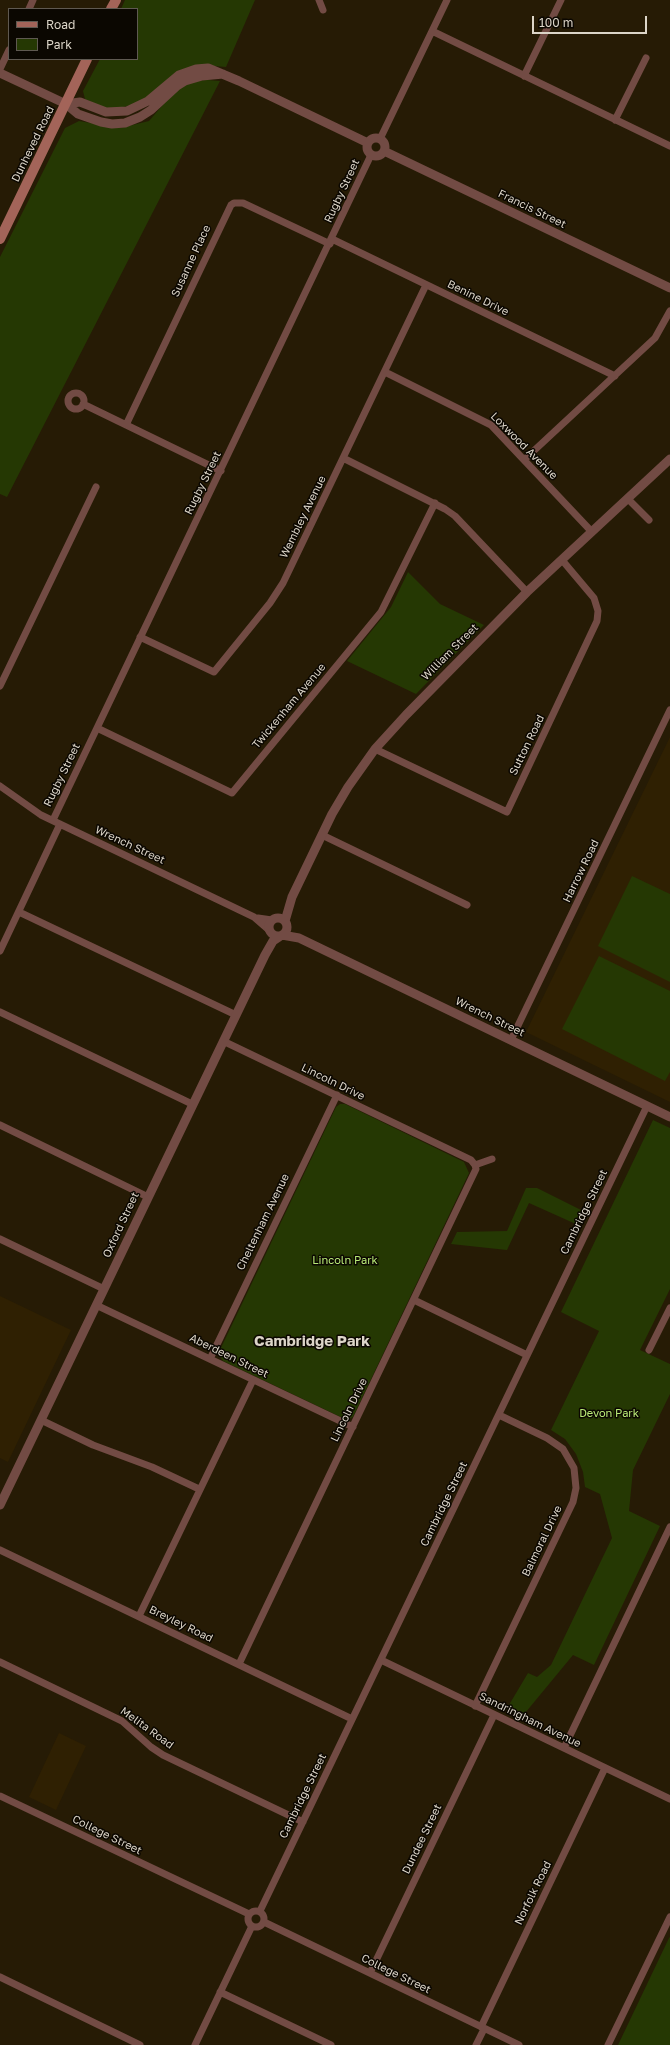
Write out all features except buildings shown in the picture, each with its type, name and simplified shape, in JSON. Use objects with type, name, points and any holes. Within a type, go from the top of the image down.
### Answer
[{"type":"main road","name":"Dunheved Road","points":[[0,239],[87,60]]},
{"type":"street","points":[[319,0],[323,10]]},
{"type":"street","points":[[380,139],[447,0]]},
{"type":"street","points":[[524,76],[561,0]]},
{"type":"street","points":[[432,32],[670,146]]},
{"type":"street","points":[[0,69],[8,52]]},
{"type":"street","points":[[616,120],[646,58]]},
{"type":"street","points":[[0,73],[66,104],[78,114],[101,122],[125,123],[146,114],[170,91],[185,81],[202,76],[224,74],[368,143]]},
{"type":"street","points":[[372,139],[380,139],[385,145],[384,151],[377,156],[371,155],[367,148],[368,143],[372,139]]},
{"type":"street","name":"Francis Street","points":[[384,151],[670,288]]},
{"type":"street","name":"Rugby Street","points":[[53,820],[331,242],[371,155]]},
{"type":"street","name":"Susanne Place","points":[[126,425],[231,205],[238,202],[243,203],[331,242]]},
{"type":"street","name":"Benine Drive","points":[[331,242],[426,285],[615,376]]},
{"type":"street","name":"Wembley Avenue","points":[[140,638],[214,672],[279,590],[426,285]]},
{"type":"street","points":[[525,459],[655,338],[670,311]]},
{"type":"street","name":"Loxwood Avenue","points":[[385,372],[484,420],[525,459],[592,532]]},
{"type":"street","points":[[83,404],[221,471]]},
{"type":"street","points":[[343,458],[435,503],[455,516],[527,592]]},
{"type":"street","name":"William Street","points":[[278,928],[342,796],[375,749],[406,715],[527,592],[670,459]]},
{"type":"street","points":[[0,686],[96,487]]},
{"type":"street","points":[[628,498],[649,520]]},
{"type":"street","name":"Twickenham Avenue","points":[[96,728],[232,793],[381,612],[435,503]]},
{"type":"street","name":"Sutton Road","points":[[375,749],[506,812],[597,621],[598,606],[594,598],[562,560]]},
{"type":"street","name":"Harrow Road","points":[[511,1040],[670,710]]},
{"type":"street","name":"Wrench Street","points":[[0,786],[30,808],[60,824],[670,1117]]},
{"type":"street","points":[[0,951],[60,824]]},
{"type":"street","points":[[322,836],[467,904]]},
{"type":"street","points":[[19,912],[236,1015]]},
{"type":"street","name":"Oxford Street","points":[[0,1505],[3,1490],[41,1420],[278,928]]},
{"type":"street","points":[[0,1012],[192,1104]]},
{"type":"street","name":"Lincoln Drive","points":[[223,1041],[464,1157],[475,1165],[474,1173],[414,1300],[239,1664]]},
{"type":"street","name":"Cheltenham Avenue","points":[[210,1359],[336,1096]]},
{"type":"street","name":"Cambridge Street","points":[[260,1911],[647,1106]]},
{"type":"street","points":[[0,1125],[148,1197]]},
{"type":"street","points":[[475,1165],[492,1159]]},
{"type":"street","points":[[0,1239],[104,1289]]},
{"type":"street","points":[[414,1300],[527,1355]]},
{"type":"street","name":"Aberdeen Street","points":[[96,1305],[353,1427]]},
{"type":"street","points":[[649,1350],[670,1308]]},
{"type":"street","points":[[139,1616],[253,1380]]},
{"type":"street","name":"Balmoral Drive","points":[[475,1706],[573,1502],[576,1488],[574,1468],[563,1449],[548,1438],[499,1415]]},
{"type":"street","points":[[41,1420],[93,1445],[152,1467],[200,1490]]},
{"type":"street","points":[[564,1748],[670,1527]]},
{"type":"street","name":"Breyley Road","points":[[0,1550],[352,1719]]},
{"type":"street","name":"Sandringham Avenue","points":[[381,1660],[670,1799]]},
{"type":"street","name":"Melita Road","points":[[0,1662],[118,1719],[151,1747],[163,1755],[303,1822]]},
{"type":"street","name":"Dundee Street","points":[[370,1973],[494,1715]]},
{"type":"street","name":"Norfolk Road","points":[[476,2045],[482,2028],[605,1768]]},
{"type":"street","name":"College Street","points":[[0,1796],[249,1914]]},
{"type":"street","points":[[255,1910],[260,1911],[264,1917],[264,1922],[258,1927],[252,1926],[248,1922],[249,1914],[255,1910]]},
{"type":"street","points":[[608,2045],[670,1919]]},
{"type":"street","name":"College Street","points":[[264,1922],[519,2045]]},
{"type":"street","points":[[195,2045],[252,1926]]},
{"type":"street","points":[[0,1977],[140,2045]]},
{"type":"street","points":[[220,1992],[331,2045]]},
{"type":"shaded area","points":[[670,737],[670,1102],[526,1032]]},
{"type":"shaded area","points":[[0,1296],[71,1330],[8,1462],[0,1458]]},
{"type":"shaded area","points":[[59,1733],[86,1746],[56,1810],[29,1797]]},
{"type":"green space","points":[[125,0],[255,0],[226,67],[202,65],[136,104],[115,109],[104,109],[85,99],[83,91],[99,60],[138,60],[138,8],[121,8]]},
{"type":"green space","points":[[194,81],[220,81],[7,497],[0,494],[0,257],[65,128],[79,121],[120,128],[149,121],[167,100],[180,88]]},
{"type":"green space","points":[[408,572],[440,604],[484,625],[416,694],[347,661],[391,607]]},
{"type":"green space","points":[[632,876],[670,894],[670,982],[598,946]]},
{"type":"green space","points":[[599,956],[670,991],[670,1072],[665,1081],[562,1029]]},
{"type":"green space","name":"Lincoln Park","points":[[340,1104],[345,1104],[464,1162],[469,1173],[353,1417],[347,1420],[223,1361],[218,1354],[336,1107]]},
{"type":"green space","name":"Devon Park","points":[[653,1120],[670,1128],[670,1289],[640,1350],[670,1364],[670,1394],[633,1470],[629,1511],[660,1526],[594,1665],[573,1655],[521,1718],[506,1710],[528,1673],[537,1677],[551,1665],[612,1538],[600,1494],[585,1487],[583,1472],[576,1454],[565,1439],[551,1430],[599,1331],[561,1312]]},
{"type":"green space","points":[[526,1188],[537,1188],[585,1212],[578,1225],[529,1203],[507,1250],[451,1244],[457,1232],[507,1231]]},
{"type":"green space","points":[[670,1937],[670,2045],[618,2045],[669,1938]]},
{"type":"district","name":"Cambridge Park","points":[[312,1341]]}]
